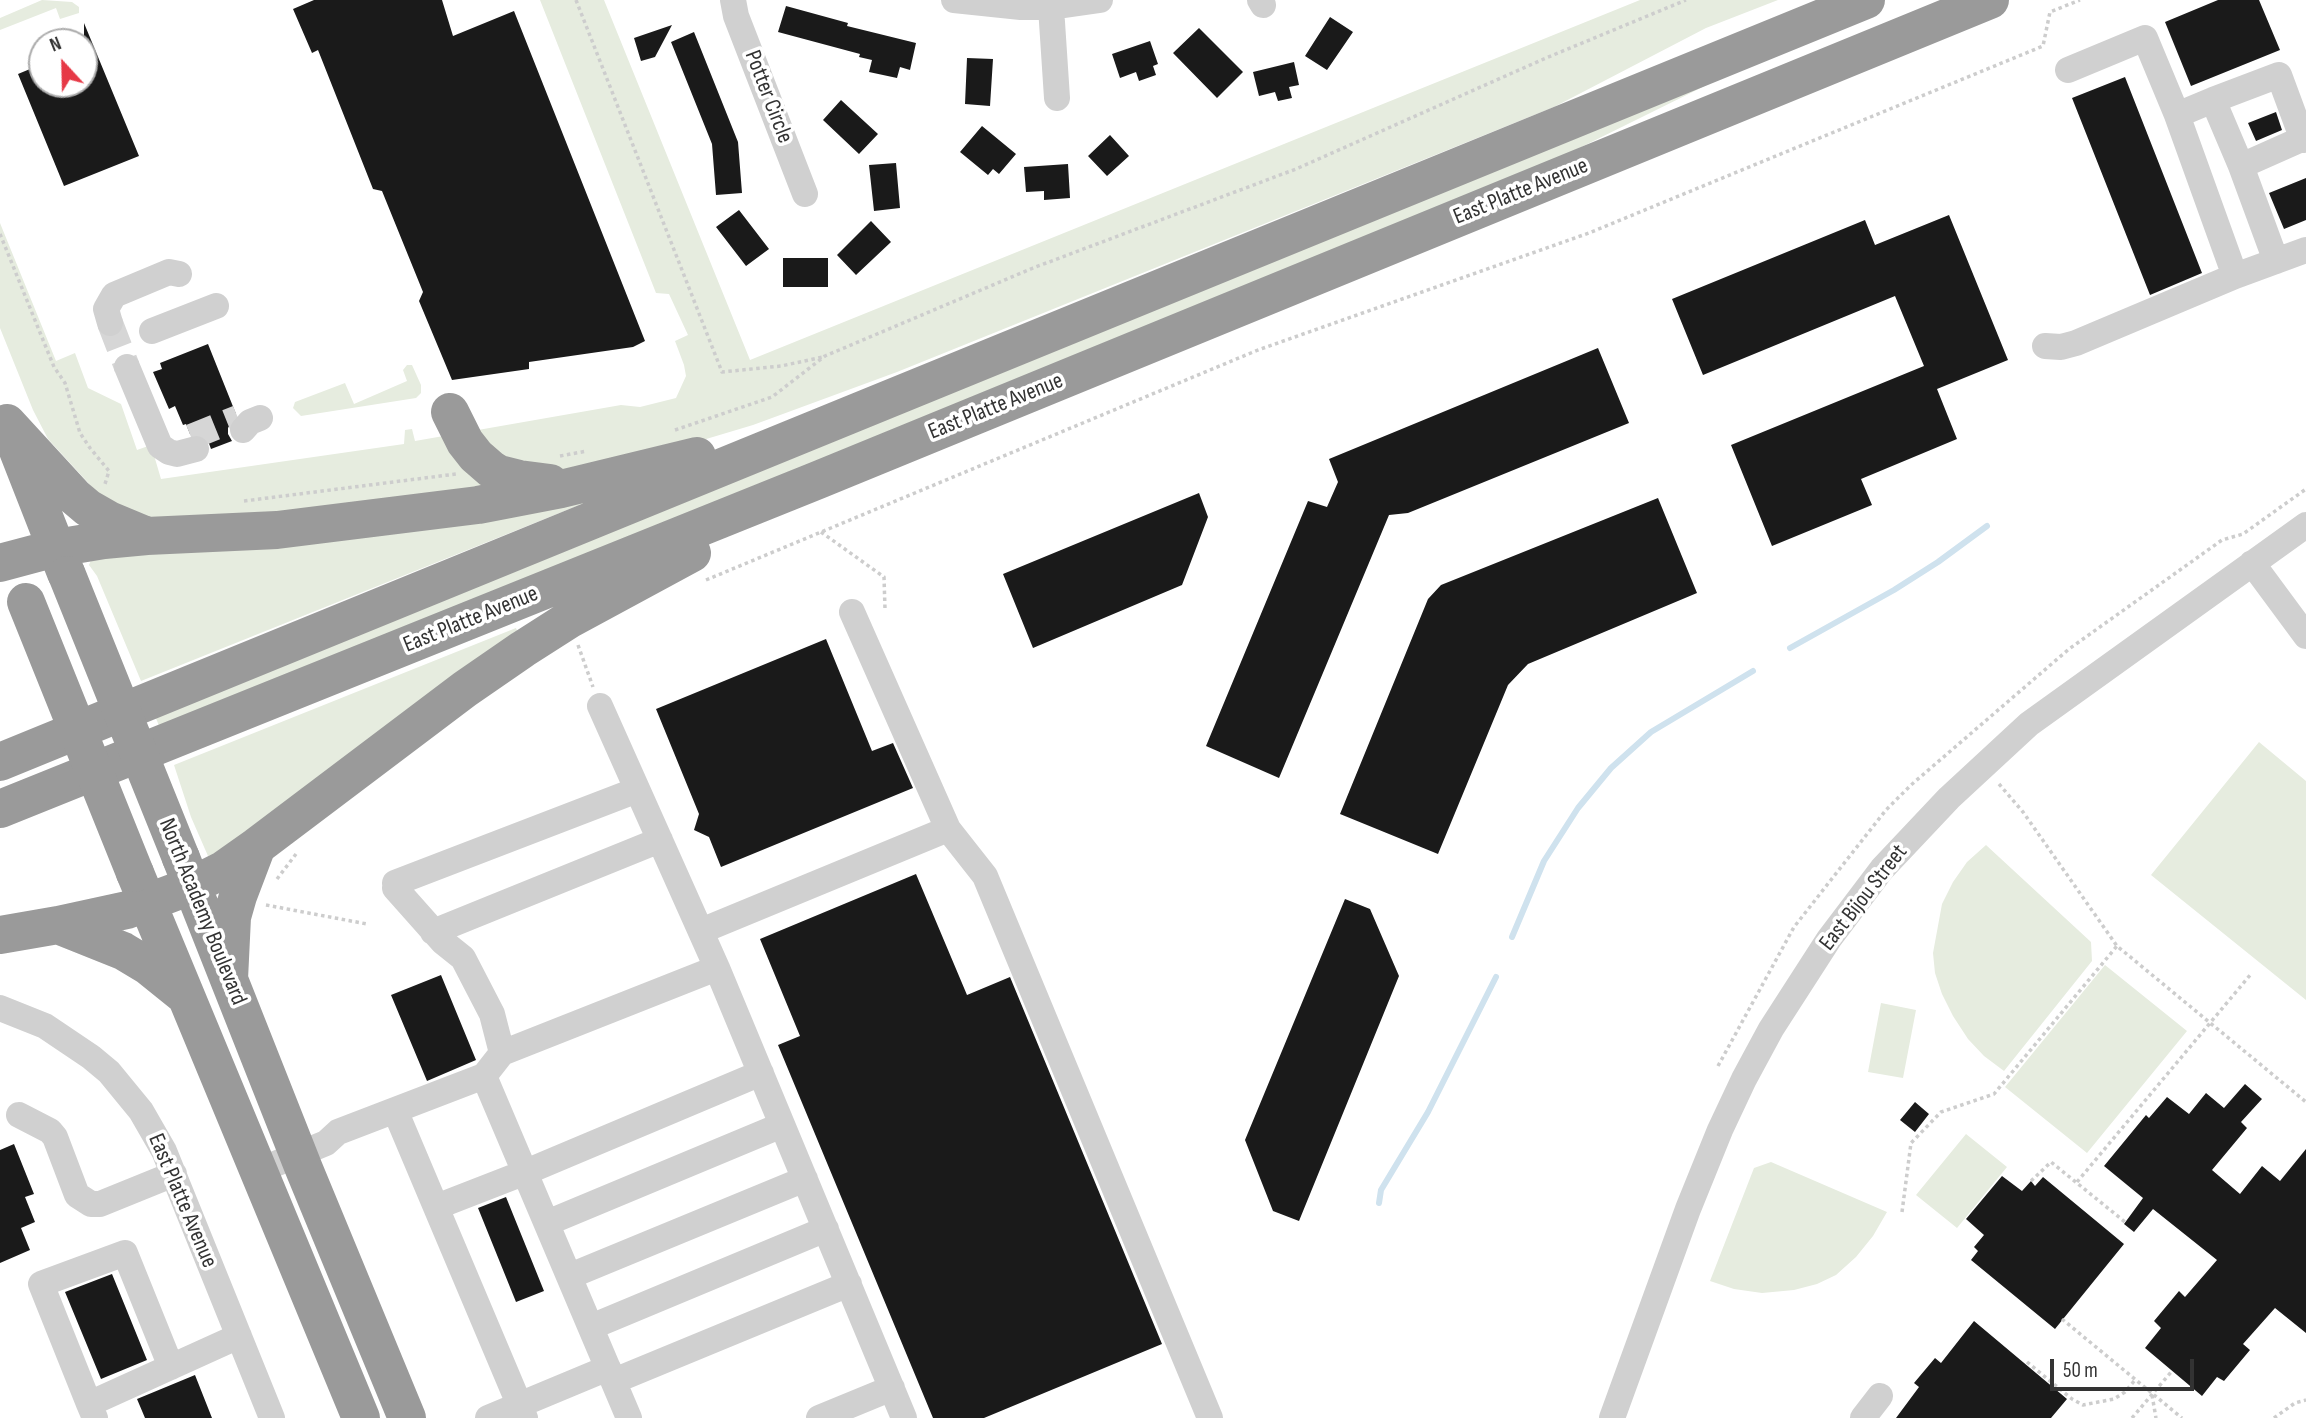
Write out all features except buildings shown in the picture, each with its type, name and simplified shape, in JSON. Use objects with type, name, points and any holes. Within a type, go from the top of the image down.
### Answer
[{"type":"highway","name":"East Platte Avenue","points":[[0,762],[1866,0]]},
{"type":"highway","name":"East Platte Avenue","points":[[0,809],[818,480],[1990,0]]},
{"type":"highway","points":[[450,412],[465,442],[499,474],[542,483],[577,464]]},
{"type":"highway","points":[[4,414],[75,497],[109,520],[147,536]]},
{"type":"highway","name":"North Academy Boulevard","points":[[4,414],[229,979],[312,1149],[407,1418]]},
{"type":"highway","points":[[3,553],[62,561],[147,536],[277,530],[478,505],[577,464],[735,447],[831,421]]},
{"type":"highway","points":[[0,935],[106,915],[141,888],[186,872],[223,870],[465,689],[523,649],[570,619],[762,516],[818,480]]},
{"type":"highway","name":"North Academy Boulevard","points":[[3,553],[26,602],[141,888],[361,1418]]},
{"type":"highway","points":[[229,979],[232,918],[257,846]]},
{"type":"highway","points":[[58,925],[123,950],[148,966],[186,997]]},
{"type":"street","name":"Potter Circle","points":[[733,0],[736,16],[805,194]]},
{"type":"street","points":[[954,0],[1021,7],[1100,0]]},
{"type":"street","points":[[1051,6],[1057,98]]},
{"type":"street","points":[[2067,71],[2145,38],[2177,115],[2235,276]]},
{"type":"street","points":[[2177,115],[2279,75],[2305,139],[2241,166]]},
{"type":"street","points":[[2213,100],[2276,261]]},
{"type":"street","points":[[2045,346],[2061,347],[2076,343],[2235,276],[2306,250]]},
{"type":"street","points":[[116,321],[126,303],[173,281],[189,270]]},
{"type":"street","points":[[152,331],[216,306]]},
{"type":"street","points":[[133,364],[160,446],[177,454],[193,443]]},
{"type":"street","name":"East Bijou Street","points":[[1612,1418],[1688,1209],[1720,1130],[1771,1028],[1844,919],[1882,869],[1941,806],[2029,724],[2306,525]]},
{"type":"street","points":[[2252,563],[2306,636]]},
{"type":"street","points":[[852,612],[948,829],[985,876],[1210,1418]]},
{"type":"street","points":[[600,706],[717,968],[904,1418]]},
{"type":"street","points":[[502,1053],[492,1014],[463,958],[443,943],[395,886],[637,790]]},
{"type":"street","points":[[701,931],[948,829]]},
{"type":"street","points":[[433,932],[660,840]]},
{"type":"street","points":[[312,1149],[342,1146],[400,1122],[486,1080],[502,1053],[717,968]]},
{"type":"street","name":"East Platte Avenue","points":[[0,1008],[45,1026],[92,1057],[109,1072],[148,1121],[174,1174],[271,1418]]},
{"type":"street","points":[[436,1207],[761,1073]]},
{"type":"street","points":[[258,1171],[312,1149],[338,1132],[486,1080]]},
{"type":"street","points":[[486,1080],[629,1418]]},
{"type":"street","points":[[19,1115],[50,1131],[55,1137],[78,1195],[91,1204],[100,1204],[174,1174]]},
{"type":"street","points":[[400,1122],[522,1411]]},
{"type":"street","points":[[547,1223],[782,1125]]},
{"type":"street","points":[[570,1276],[805,1180]]},
{"type":"street","points":[[591,1327],[826,1229]]},
{"type":"street","points":[[171,1367],[125,1252],[41,1284],[92,1411],[171,1367],[239,1336]]},
{"type":"street","points":[[488,1418],[522,1411],[849,1284]]},
{"type":"street","points":[[819,1418],[892,1388]]},
{"type":"street","points":[[1863,1418],[1881,1396]]},
{"type":"path","points":[[576,0],[722,372],[781,366],[825,356],[1033,268],[1296,169],[1546,58],[1686,0]]},
{"type":"path","points":[[706,579],[1246,355],[1589,233],[2043,46],[2050,12],[2080,0]]},
{"type":"path","points":[[0,234],[54,368],[65,383],[80,433],[109,471],[102,488]]},
{"type":"path","points":[[667,433],[772,397],[825,356]]},
{"type":"path","points":[[231,502],[491,469]]},
{"type":"path","points":[[821,532],[884,577],[885,609]]},
{"type":"path","points":[[577,641],[600,706]]},
{"type":"path","points":[[1999,784],[2023,812],[2117,946],[2306,1102]]},
{"type":"path","points":[[275,881],[301,848]]},
{"type":"path","points":[[262,904],[367,924]]},
{"type":"path","points":[[1902,1212],[1911,1143],[1941,1112],[1994,1094],[2117,946]]},
{"type":"path","points":[[2077,1182],[2251,974]]},
{"type":"path","points":[[1922,1124],[1926,1128]]},
{"type":"path","points":[[2031,1181],[2051,1162],[2125,1222]]},
{"type":"path","points":[[2063,1319],[2182,1418]]},
{"type":"path","points":[[2027,1362],[2083,1405],[2114,1399],[2125,1392],[2135,1379]]},
{"type":"path","points":[[2132,1418],[2172,1371]]},
{"type":"path","points":[[2152,1393],[2156,1418]]},
{"type":"path","points":[[2274,1418],[2295,1403],[2306,1400]]},
{"type":"shaded area","points":[[42,0],[72,2],[79,7],[79,13],[60,19],[56,8],[0,30],[0,18]]},
{"type":"shaded area","points":[[540,0],[604,0],[750,360],[1640,0],[1778,0],[1706,28],[1554,107],[897,372],[753,425],[616,466],[423,500],[160,522],[114,511],[48,439],[33,410],[0,328],[0,223],[56,361],[75,353],[88,388],[121,404],[137,450],[151,445],[161,479],[404,444],[405,430],[412,429],[415,441],[621,405],[640,407],[676,398],[686,376],[675,341],[688,335],[669,294],[656,293]]},
{"type":"shaded area","points":[[1727,75],[1462,206],[164,738],[153,711]]},
{"type":"shaded area","points":[[407,365],[412,365],[421,385],[421,393],[416,398],[301,416],[293,408],[295,402],[345,383],[354,404],[407,381],[403,370]]},
{"type":"shaded area","points":[[587,502],[141,681],[97,576],[89,565],[92,558]]},
{"type":"shaded area","points":[[516,628],[519,636],[246,846],[208,856],[191,817],[174,765]]},
{"type":"shaded area","points":[[2259,742],[2306,781],[2306,1000],[2151,875]]},
{"type":"shaded area","points":[[1986,845],[2091,942],[2092,961],[2004,1071],[1968,1039],[1953,1016],[1935,973],[1933,953],[1942,904],[1967,862]]},
{"type":"shaded area","points":[[2105,965],[2187,1031],[2087,1153],[2005,1087]]},
{"type":"shaded area","points":[[1881,1003],[1916,1010],[1903,1078],[1868,1072]]},
{"type":"shaded area","points":[[1966,1134],[2007,1167],[1957,1228],[1916,1195]]},
{"type":"shaded area","points":[[1771,1162],[1887,1212],[1856,1257],[1836,1275],[1817,1284],[1794,1290],[1762,1293],[1734,1289],[1710,1281],[1754,1168]]},
{"type":"waterway","points":[[1790,648],[1894,590],[1987,526]]},
{"type":"waterway","points":[[1512,937],[1544,861],[1578,808],[1611,768],[1651,732],[1753,671]]},
{"type":"waterway","points":[[1379,1203],[1381,1190],[1428,1112],[1496,977]]},
{"type":"tunnel","points":[[110,323],[127,367]]},
{"type":"tunnel","points":[[191,437],[238,418]]}]
